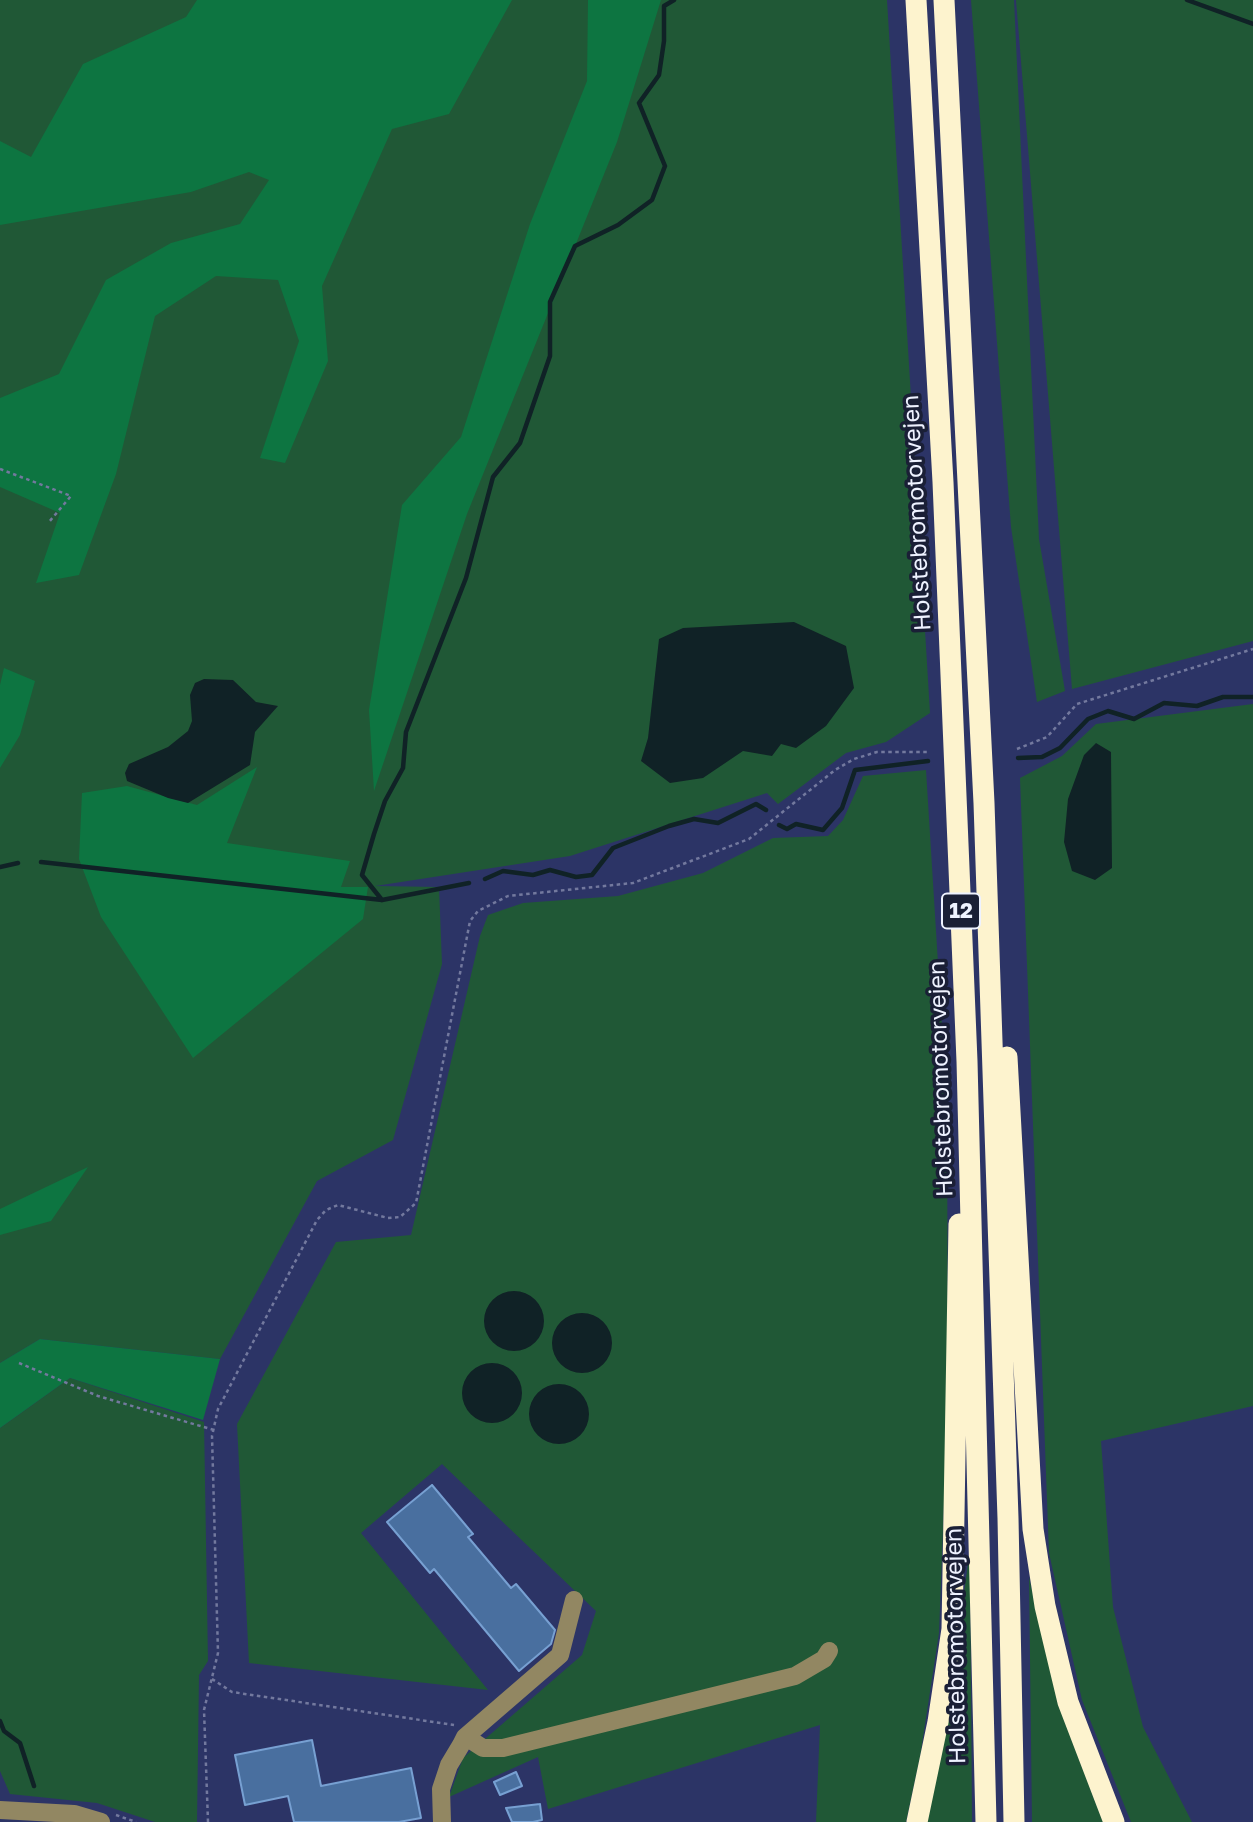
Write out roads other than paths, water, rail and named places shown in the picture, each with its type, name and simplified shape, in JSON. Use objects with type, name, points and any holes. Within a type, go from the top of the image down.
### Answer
[{"type":"highway","name":"Holstebromotorvejen","points":[[916,0],[943,496],[967,1061],[986,1822]]},
{"type":"highway","name":"12","points":[[944,0],[984,803],[1008,1518],[1014,1822]]},
{"type":"highway","points":[[984,803],[1000,924],[1033,1528],[1045,1606],[1068,1702],[1114,1822]]},
{"type":"highway","points":[[917,1822],[938,1722],[952,1629],[960,1119],[967,1061]]},
{"type":"street","points":[[442,1822],[441,1788],[449,1765],[466,1737],[560,1655],[574,1600]]},
{"type":"street","points":[[466,1737],[483,1748],[503,1748],[795,1676],[824,1659],[829,1651]]},
{"type":"street","points":[[0,1810],[26,1816],[74,1814],[101,1822]]},
{"type":"waterway","points":[[382,900],[362,875],[385,801],[403,768],[406,732],[466,578],[493,477],[520,443],[550,356],[550,302],[575,246],[618,225],[652,200],[665,166],[639,103],[659,75],[664,41],[664,6],[674,0]]},
{"type":"waterway","points":[[1187,0],[1253,24]]},
{"type":"waterway","points":[[1018,758],[1042,757],[1060,748],[1088,719],[1108,711],[1134,719],[1164,703],[1197,706],[1223,697],[1253,697]]},
{"type":"waterway","points":[[779,825],[787,829],[796,824],[823,830],[842,808],[855,770],[928,761]]},
{"type":"waterway","points":[[485,879],[503,871],[533,875],[550,870],[576,877],[592,875],[613,848],[669,826],[694,819],[718,823],[756,804],[766,810]]},
{"type":"waterway","points":[[41,862],[382,900],[469,883]]},
{"type":"waterway","points":[[0,867],[18,863]]},
{"type":"waterway","points":[[0,1721],[4,1731],[20,1743],[34,1786]]}]
